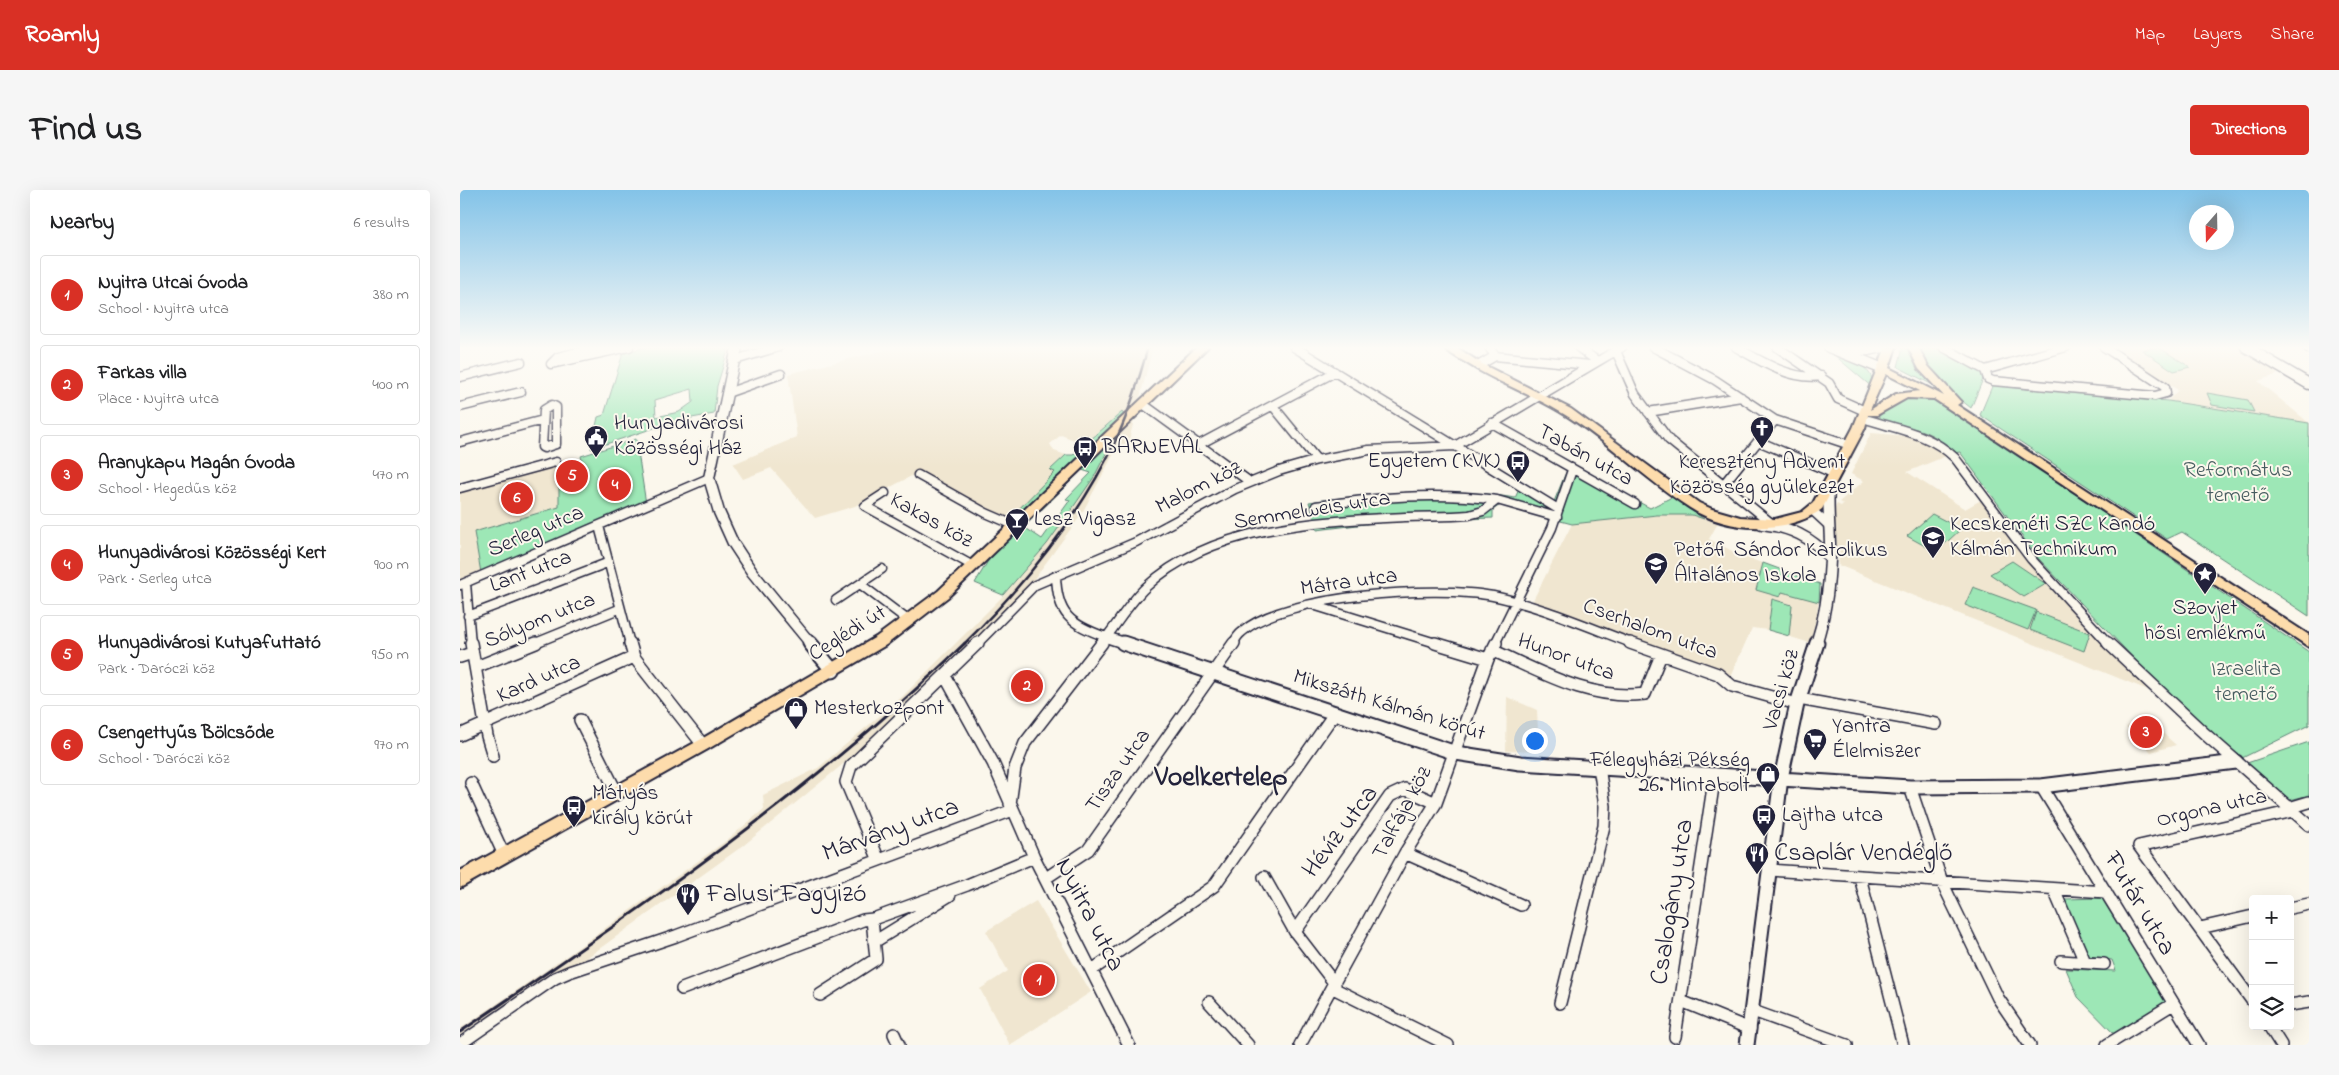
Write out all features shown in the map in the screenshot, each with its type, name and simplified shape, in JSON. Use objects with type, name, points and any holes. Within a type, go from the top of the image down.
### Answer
[{"type":"main road","name":"Ceglédi út","points":[[460,880],[833,671],[909,621],[973,566],[1016,526],[1070,471],[1161,387]]},
{"type":"main road","points":[[1520,387],[1567,411],[1695,506],[1718,517],[1750,523],[1795,518],[1813,510],[1829,486],[1859,428],[1869,414],[1881,387]]},
{"type":"main road","points":[[1920,387],[1951,403],[2309,642]]},
{"type":"main road","points":[[1938,387],[1951,403]]},
{"type":"main road","points":[[1869,414],[1875,389]]},
{"type":"main road","points":[[1869,414],[1893,397],[1903,394],[1926,395],[1951,403]]},
{"type":"street","points":[[729,387],[715,444],[709,478],[719,512],[733,543],[771,597],[833,671]]},
{"type":"street","points":[[728,393],[745,387]]},
{"type":"street","points":[[1200,444],[1308,387]]},
{"type":"street","points":[[1359,387],[1528,492],[1557,513]]},
{"type":"street","points":[[1455,446],[1556,387]]},
{"type":"street","points":[[1632,387],[1635,394],[1669,440],[1770,522]]},
{"type":"street","points":[[1723,387],[1776,420],[1850,445]]},
{"type":"street","points":[[1832,387],[1838,400],[1916,432],[1944,446],[2042,572],[2126,659],[2236,762],[2309,825]]},
{"type":"street","points":[[2048,387],[2154,396],[2166,393],[2165,387]]},
{"type":"street","points":[[460,407],[521,392]]},
{"type":"street","points":[[1648,412],[1741,397]]},
{"type":"street","points":[[1143,404],[1250,482]]},
{"type":"street","points":[[552,405],[556,407],[556,444],[547,448],[542,447],[543,420],[544,410],[552,405]]},
{"type":"street","points":[[1273,406],[1318,460]]},
{"type":"street","points":[[460,442],[543,420]]},
{"type":"street","points":[[1723,485],[1776,420]]},
{"type":"street","name":"Tabán utca","points":[[1492,423],[1635,504]]},
{"type":"street","points":[[1758,441],[1835,474]]},
{"type":"street","name":"Malom köz","points":[[878,858],[846,782],[847,773],[861,755],[937,681],[945,676],[1035,585],[1136,542],[1250,482],[1318,460],[1369,450],[1455,446]]},
{"type":"street","points":[[460,488],[556,462]]},
{"type":"street","name":"Talfája köz","points":[[1300,1045],[1334,986],[1405,853],[1436,803],[1456,754],[1490,655],[1517,602],[1518,594],[1557,513],[1572,470]]},
{"type":"street","points":[[918,475],[986,513],[1016,526]]},
{"type":"street","name":"Serleg utca","points":[[463,584],[709,478]]},
{"type":"street","name":"Vacsi köz","points":[[1747,1045],[1753,1011],[1781,778],[1798,701],[1821,629],[1828,587],[1830,558],[1827,524],[1829,486]]},
{"type":"street","points":[[1517,505],[1523,501],[1528,492]]},
{"type":"street","name":"Kakas köz","points":[[885,493],[865,506],[973,566]]},
{"type":"street","name":"Semmelweis utca","points":[[1316,506],[1397,496],[1474,496],[1557,513]]},
{"type":"street","name":"Semmelweis utca","points":[[1106,637],[1154,579],[1190,556],[1213,547],[1264,534],[1319,525],[1398,516],[1471,514],[1483,510],[1497,500]]},
{"type":"street","points":[[1813,510],[1827,524]]},
{"type":"street","points":[[1750,523],[1778,526],[1802,534],[1819,545],[1830,558]]},
{"type":"street","points":[[599,526],[618,609],[634,657],[703,745]]},
{"type":"street","name":"Lant utca","points":[[468,616],[607,562]]},
{"type":"street","points":[[836,600],[882,569]]},
{"type":"street","name":"Mikszáth Kálmán körút","points":[[1056,575],[1057,600],[1066,617],[1083,629],[1456,754],[1520,763],[1910,787],[2041,786],[2236,762]]},
{"type":"street","points":[[463,584],[472,653],[485,725],[493,756]]},
{"type":"street","points":[[860,584],[909,621]]},
{"type":"street","name":"Mátra utca","points":[[1211,672],[1246,627],[1274,614],[1313,605],[1383,595],[1455,591],[1494,596],[1517,602]]},
{"type":"street","name":"Cserhalom utca","points":[[1517,602],[1660,655],[1718,674],[1732,686],[1798,701],[1936,724]]},
{"type":"street","points":[[1313,605],[1490,655]]},
{"type":"street","name":"Sólyom utca","points":[[476,667],[618,609]]},
{"type":"street","name":"Nyitra utca","points":[[1011,807],[1013,773],[1022,747],[1106,637]]},
{"type":"street","points":[[460,657],[472,653]]},
{"type":"street","name":"Hunor utca","points":[[1490,655],[1595,694],[1629,698],[1645,694],[1660,655]]},
{"type":"street","name":"Kard utca","points":[[460,736],[634,657]]},
{"type":"street","name":"Tisza utca","points":[[1046,878],[1088,850],[1211,672]]},
{"type":"street","name":"Nyitra utca","points":[[945,676],[993,763],[1034,857],[1129,1045]]},
{"type":"street","points":[[1092,970],[1194,902],[1214,886],[1334,714]]},
{"type":"street","points":[[580,720],[616,792]]},
{"type":"street","points":[[1560,1003],[1604,826],[1605,806],[1599,767]]},
{"type":"street","name":"Csalogány utca","points":[[1675,1037],[1715,774]]},
{"type":"street","points":[[471,783],[504,855]]},
{"type":"street","name":"Futár utca","points":[[2041,786],[2199,1045]]},
{"type":"street","points":[[1910,787],[1942,882],[1998,998],[2030,1045]]},
{"type":"street","name":"Hévíz utca","points":[[1296,932],[1390,796],[1405,789],[1436,803]]},
{"type":"street","name":"Orgona utca","points":[[2200,928],[2139,846],[2291,809],[2309,802]]},
{"type":"street","name":"Márvány utca","points":[[460,1044],[555,978],[571,971],[634,951],[1011,807]]},
{"type":"street","points":[[1405,853],[1521,905]]},
{"type":"street","points":[[682,989],[863,920],[872,919],[967,885],[1034,857]]},
{"type":"street","points":[[1769,870],[2106,892]]},
{"type":"street","points":[[1264,877],[1296,932],[1334,986],[1448,1045]]},
{"type":"street","points":[[1860,877],[1903,1045]]},
{"type":"street","points":[[874,942],[967,885]]},
{"type":"street","points":[[2054,890],[2085,962]]},
{"type":"street","points":[[2294,907],[2309,904]]},
{"type":"street","points":[[2249,917],[2200,928],[2249,996]]},
{"type":"street","points":[[820,995],[876,959],[872,919]]},
{"type":"street","points":[[2062,960],[2104,964]]},
{"type":"street","points":[[1681,1001],[1750,1029]]},
{"type":"street","points":[[1209,1002],[1248,1045]]},
{"type":"street","points":[[2294,1004],[2309,1002]]},
{"type":"street","points":[[2107,1045],[2173,1004]]},
{"type":"street","points":[[1753,1011],[1846,1045]]},
{"type":"street","points":[[2272,1030],[2281,1045]]},
{"type":"shaded area","points":[[790,387],[1143,387],[1128,444],[1119,444],[1081,515],[1031,583],[934,682],[864,747],[744,845],[585,959],[552,976],[460,1038],[460,1029],[561,960],[727,840],[764,809],[763,795],[818,768],[903,696],[1003,596],[1047,544],[1094,477],[1125,416],[1122,412],[1085,444],[1061,435],[1050,444],[1054,451],[1066,455],[1050,469],[1056,472],[1009,519],[983,509],[917,473],[855,506],[815,518],[771,468],[743,479],[733,464],[797,437]]},
{"type":"shaded area","points":[[2173,387],[2265,387],[2309,423],[2168,401],[2178,390]]},
{"type":"shaded area","name":"Kecskeméti SZC Kandó Kálmán Technikum","points":[[1871,433],[1922,437],[1946,456],[1907,472],[1965,509],[1981,500],[2046,584],[2153,692],[1838,565],[1840,549],[1837,546],[1834,509],[1837,504],[1841,506],[1843,504],[1839,502],[1864,481],[1851,474]]},
{"type":"shaded area","points":[[559,466],[559,507],[474,532],[481,573],[460,581],[460,493]]},
{"type":"shaded area","points":[[1657,515],[1692,515],[1718,523],[1709,539],[1740,555],[1820,584],[1817,614],[1810,643],[1768,630],[1752,628],[1731,675],[1531,604],[1572,524]]},
{"type":"shaded area","points":[[1507,697],[1537,710],[1539,752],[1506,751]]},
{"type":"shaded area","points":[[2151,720],[2176,745],[2151,752],[2126,727]]},
{"type":"shaded area","points":[[1036,901],[1091,992],[1010,1045],[980,989],[1008,971],[986,931]]},
{"type":"green space","points":[[613,387],[717,387],[714,414],[686,419],[657,429],[657,427],[591,449],[598,417],[604,415]],"holes":[[[692,389],[693,402],[679,412],[656,417],[655,400]]]},
{"type":"green space","points":[[1947,387],[1980,387],[1971,408]]},
{"type":"green space","name":"Református temető","points":[[1992,387],[2023,387],[2168,401],[2309,423],[2309,616],[2182,532],[2167,539],[1980,415]]},
{"type":"green space","points":[[2207,393],[2248,400],[2254,412],[2212,405]]},
{"type":"green space","name":"Izraelita temető","points":[[1900,397],[1929,398],[1941,403],[2309,652],[2309,725],[2240,759],[2144,669],[2038,558],[1960,452],[1954,453],[1940,440],[1924,431],[1890,423],[1878,418],[1887,406]]},
{"type":"green space","points":[[1122,412],[1125,416],[1094,477],[1047,544],[1003,595],[975,583],[1009,519],[1055,472],[1050,470],[1066,455],[1073,455]],"holes":[[[1082,470],[1091,473],[1066,499],[1070,500],[1042,539],[1024,527]]]},
{"type":"green space","points":[[636,439],[646,504],[481,573],[474,532],[559,507],[559,466],[582,460],[581,456]]},
{"type":"green space","points":[[1569,465],[1650,508],[1672,497],[1704,519],[1692,515],[1657,515],[1572,524],[1500,505],[1493,510],[1493,518],[1382,522],[1317,530],[1309,502],[1412,492],[1463,492],[1515,498],[1521,485],[1553,504]]},
{"type":"green space","points":[[1932,514],[1961,529],[1936,552],[1907,536]]},
{"type":"green space","points":[[2012,561],[2046,584],[2024,597],[1990,574]]},
{"type":"green space","points":[[1763,563],[1820,584],[1819,602],[1782,592],[1780,597],[1756,590]]},
{"type":"green space","points":[[1973,587],[2036,610],[2028,630],[1965,605]]},
{"type":"green space","points":[[1772,599],[1792,605],[1789,636],[1768,630]]},
{"type":"green space","points":[[2036,612],[2090,633],[2084,651],[2030,630]]},
{"type":"green space","points":[[2309,742],[2309,795],[2290,800],[2247,763]]},
{"type":"green space","points":[[2102,898],[2169,1007],[2119,1039],[2078,997],[2066,969],[2116,971],[2112,960],[2088,958],[2063,899]]},
{"type":"railway","points":[[965,643],[1029,574],[1068,523],[1102,468],[1121,429],[1136,387]]},
{"type":"railway","points":[[460,1032],[592,942],[785,800],[907,698],[965,643]]},
{"type":"place","name":"Keresztény Advent Közösség gyülekezet","points":[[1762,449]]},
{"type":"place","name":"Hunyadivárosi Közösségi Ház","points":[[596,458]]},
{"type":"place","name":"BARNEVÁL","points":[[1085,469]]},
{"type":"place","name":"Hunyadivárosi Kutyafuttató","points":[[572,476]]},
{"type":"place","name":"Egyetem (KVK)","points":[[1518,483]]},
{"type":"place","name":"Hunyadivárosi Közösségi Kert","points":[[615,485]]},
{"type":"place","name":"Csengettyűs Bölcsőde","points":[[517,498]]},
{"type":"place","name":"Lesz Vigasz","points":[[1017,541]]},
{"type":"place","name":"Kecskeméti SZC Kandó Kálmán Technikum","points":[[1933,559]]},
{"type":"place","name":"Petőfi Sándor Katolikus Általános Iskola","points":[[1656,585]]},
{"type":"place","name":"Szovjet hősi emlékmű","points":[[2205,595]]},
{"type":"place","name":"Farkas villa","points":[[1027,686]]},
{"type":"place","name":"Mesterkozpont","points":[[796,730]]},
{"type":"place","name":"Aranykapu Magán Óvoda","points":[[2146,732]]},
{"type":"place","name":"Yantra Élelmiszer","points":[[1815,761]]},
{"type":"place","name":"Félegyházi Pékség 26. Mintabolt","points":[[1768,795]]},
{"type":"place","name":"Mátyás király körút","points":[[574,828]]},
{"type":"place","name":"Lajtha utca","points":[[1764,837]]},
{"type":"place","name":"Csaplár Vendéglő","points":[[1757,875]]},
{"type":"place","name":"Falusi Fagyizó","points":[[688,916]]},
{"type":"place","name":"Nyitra Utcai Óvoda","points":[[1039,980]]},
{"type":"district","name":"Voelkertelep","points":[[1221,778]]}]
